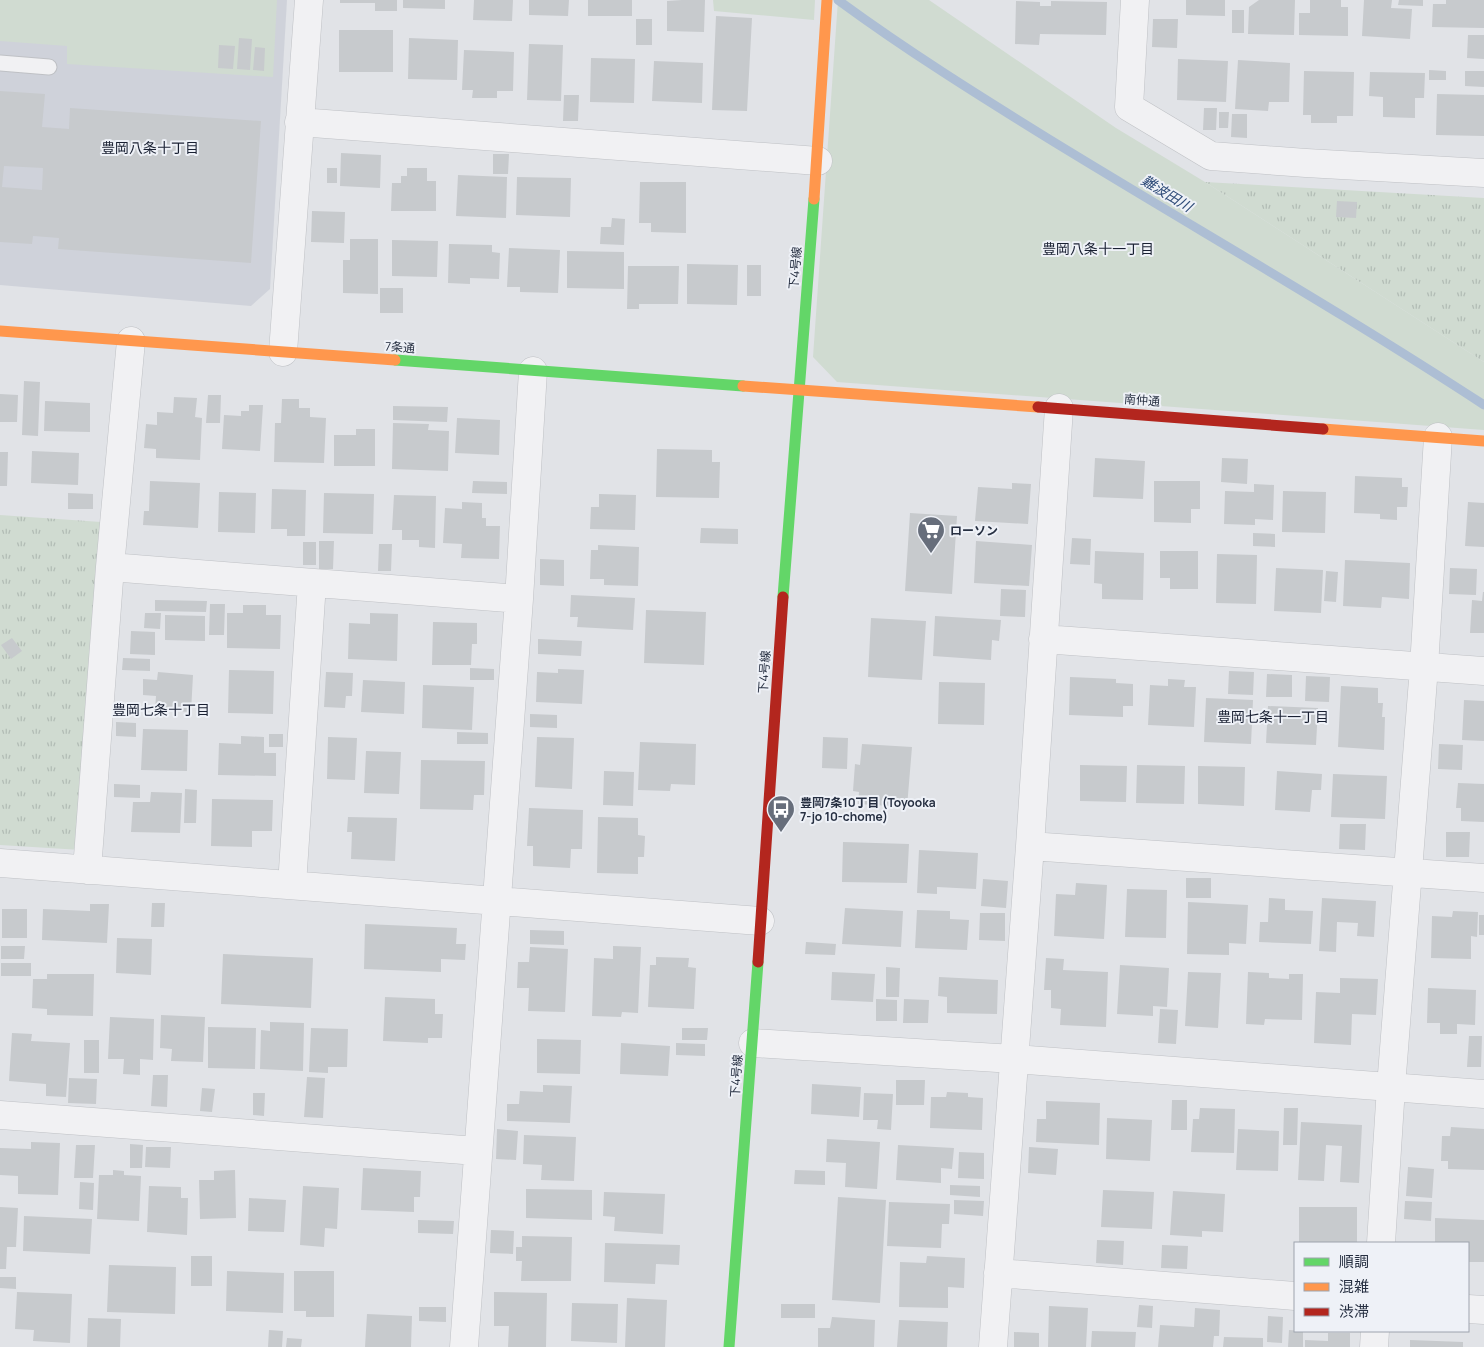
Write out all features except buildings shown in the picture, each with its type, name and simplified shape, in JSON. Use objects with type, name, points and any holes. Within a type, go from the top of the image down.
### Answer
[{"type":"street","points":[[283,352],[309,0]]},
{"type":"street","name":"下4号線","points":[[729,1347],[798,390],[818,161],[827,0]]},
{"type":"street","points":[[1135,0],[1129,107],[1211,156],[1484,173]]},
{"type":"street","points":[[299,122],[818,161]]},
{"type":"street","name":"7条通","points":[[0,331],[798,390]]},
{"type":"street","points":[[87,870],[110,567],[131,341]]},
{"type":"street","points":[[464,1347],[533,371]]},
{"type":"street","name":"南仲通","points":[[798,390],[1484,441]]},
{"type":"street","points":[[993,1347],[1030,846],[1059,408]]},
{"type":"street","points":[[1381,1242],[1391,1087],[1424,667],[1438,437]]},
{"type":"street","points":[[110,567],[518,599]]},
{"type":"street","points":[[292,885],[312,583]]},
{"type":"street","points":[[1043,639],[1484,671]]},
{"type":"street","points":[[1030,846],[1484,878]]},
{"type":"street","points":[[0,863],[760,921]]},
{"type":"street","points":[[752,1043],[1014,1058],[1484,1094]]},
{"type":"street","points":[[0,1115],[478,1151]]},
{"type":"street","points":[[998,1273],[1294,1296]]},
{"type":"street","points":[[1469,1309],[1484,1310]]},
{"type":"street","points":[[1374,1347],[1375,1332]]},
{"type":"lane","points":[[0,63],[49,67]]},
{"type":"shaded area","points":[[0,0],[287,0],[270,289],[251,306],[0,285]]},
{"type":"green space","points":[[0,0],[277,0],[273,77],[67,64],[67,46],[0,41]]},
{"type":"green space","points":[[713,0],[815,0],[814,20],[714,11]]},
{"type":"green space","points":[[838,0],[929,0],[1116,128],[1205,182],[1484,362],[1484,430],[837,382],[813,357]]},
{"type":"green space","points":[[1205,182],[1484,198],[1484,362]]},
{"type":"green space","points":[[0,515],[101,522],[81,850],[0,845]]},
{"type":"waterway","name":"難波田川","points":[[838,0],[996,106],[1268,270],[1484,405]]},
{"type":"traffic: fast","points":[[783,597],[814,199]]},
{"type":"traffic: fast","points":[[395,360],[743,386]]},
{"type":"traffic: fast","points":[[729,1347],[758,962]]},
{"type":"traffic: slow","points":[[814,199],[827,0]]},
{"type":"traffic: slow","points":[[0,331],[395,360]]},
{"type":"traffic: slow","points":[[743,386],[1038,407]]},
{"type":"traffic: slow","points":[[1323,429],[1484,441]]},
{"type":"traffic: jam","points":[[1038,407],[1323,429]]},
{"type":"traffic: jam","points":[[758,962],[783,597]]},
{"type":"place","name":"ローソン","points":[[931,554]]},
{"type":"place","name":"豊岡7条10丁目 (Toyooka 7-jo 10-chome)","points":[[781,833]]},
{"type":"district","name":"豊岡八条十丁目","points":[[150,147]]},
{"type":"district","name":"豊岡八条十一丁目","points":[[1098,248]]},
{"type":"district","name":"豊岡七条十丁目","points":[[161,709]]},
{"type":"district","name":"豊岡七条十一丁目","points":[[1273,716]]}]
